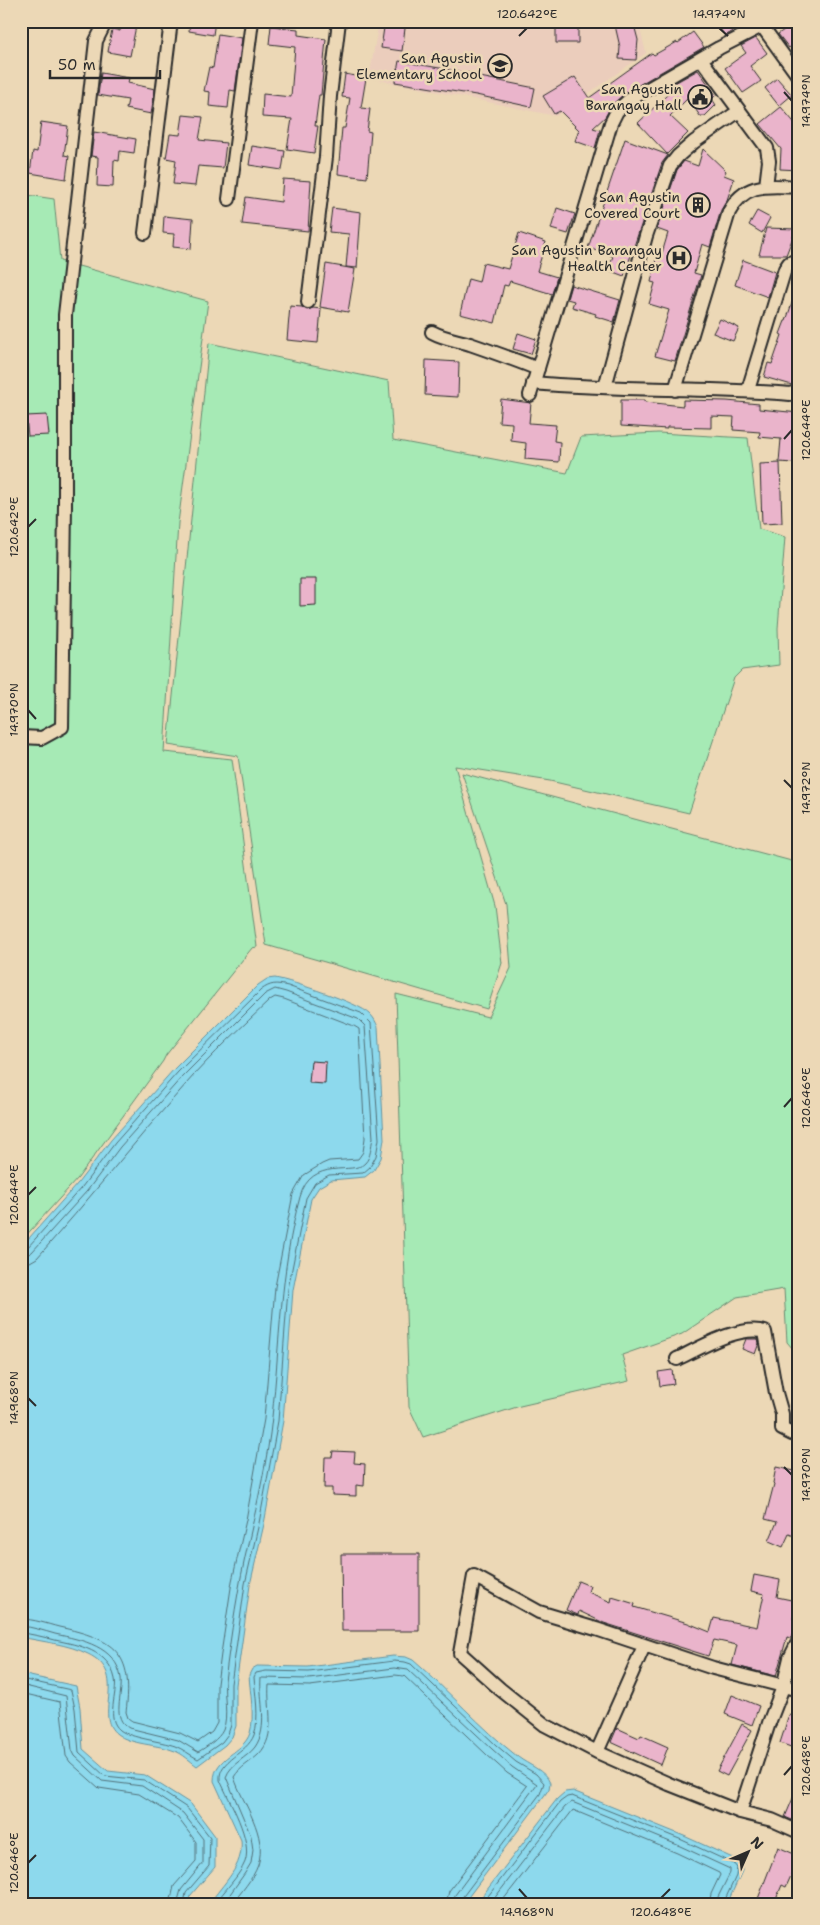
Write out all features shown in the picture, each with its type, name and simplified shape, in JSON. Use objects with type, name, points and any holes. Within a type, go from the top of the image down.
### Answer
[{"type":"street","points":[[21,737],[42,738],[62,727],[65,314],[96,41],[106,21]]},
{"type":"street","points":[[145,233],[171,21]]},
{"type":"street","points":[[229,199],[252,21]]},
{"type":"street","points":[[308,302],[326,157],[330,96],[339,21]]},
{"type":"street","points":[[799,77],[762,26],[629,100],[617,111],[611,123],[532,389],[605,387],[675,390],[748,390],[790,394],[799,392]]},
{"type":"street","points":[[701,59],[767,148],[769,161],[766,186]]},
{"type":"street","points":[[605,387],[646,236],[670,166],[694,142],[739,111]]},
{"type":"street","points":[[675,390],[729,212],[735,201],[752,189],[766,186],[799,188]]},
{"type":"street","points":[[748,390],[785,269],[789,263],[799,260]]},
{"type":"street","points":[[432,332],[444,338],[467,343],[506,356],[538,369]]},
{"type":"street","points":[[677,1359],[729,1335],[756,1329],[765,1332],[776,1393],[782,1414],[782,1429],[799,1435]]},
{"type":"street","points":[[799,1690],[713,1668],[539,1612],[474,1576],[460,1653],[500,1689],[545,1725],[597,1752],[669,1784],[740,1812],[772,1820],[799,1832]]},
{"type":"street","points":[[740,1812],[769,1723],[783,1687],[790,1658],[799,1640]]},
{"type":"street","points":[[597,1752],[644,1646]]},
{"type":"shaded area","name":"San Agustin Elementary School","points":[[379,21],[638,21],[646,53],[556,116],[369,78]]},
{"type":"green space","points":[[21,194],[54,199],[60,261],[208,301],[178,523],[164,752],[232,759],[257,947],[252,948],[166,1055],[78,1178],[21,1241]]},
{"type":"green space","points":[[209,343],[389,381],[393,440],[567,473],[581,437],[658,433],[748,438],[759,529],[785,537],[778,628],[779,665],[742,670],[734,678],[689,813],[550,781],[455,766],[495,906],[502,963],[487,1009],[266,945],[238,756],[168,745]]},
{"type":"green space","points":[[462,773],[799,863],[799,1356],[787,1342],[784,1289],[737,1297],[682,1334],[622,1355],[629,1381],[520,1406],[423,1437],[409,1407],[396,994],[488,1017],[511,968],[506,904]]},
{"type":"water","points":[[275,978],[310,988],[353,1004],[370,1014],[374,1019],[378,1027],[384,1139],[381,1158],[374,1170],[365,1177],[331,1180],[319,1187],[311,1199],[293,1290],[283,1421],[264,1524],[250,1585],[236,1685],[236,1726],[232,1737],[225,1745],[197,1766],[175,1751],[129,1740],[117,1734],[110,1726],[108,1716],[109,1683],[107,1672],[100,1662],[88,1654],[72,1648],[21,1637],[21,1247],[78,1183],[111,1140],[174,1069],[258,985],[267,979]]},
{"type":"water","points":[[393,1656],[406,1657],[413,1660],[504,1745],[548,1778],[550,1783],[549,1789],[544,1796],[463,1904],[209,1904],[236,1867],[241,1850],[241,1840],[214,1781],[215,1773],[219,1766],[241,1746],[250,1733],[252,1712],[249,1675],[252,1669],[257,1666],[308,1667]]},
{"type":"water","points":[[21,1674],[76,1686],[80,1708],[83,1749],[108,1771],[145,1775],[191,1804],[215,1836],[215,1867],[190,1896],[188,1904],[21,1904]]},
{"type":"water","points":[[573,1791],[684,1836],[737,1860],[742,1867],[742,1871],[727,1904],[476,1904],[557,1799],[565,1792]]},
{"type":"building","points":[[190,21],[215,21],[213,35],[189,31]]},
{"type":"building","points":[[385,21],[406,21],[402,51],[381,48]]},
{"type":"building","points":[[556,21],[578,21],[578,43],[556,43]]},
{"type":"building","points":[[614,21],[633,21],[638,40],[636,60],[619,59],[620,47]]},
{"type":"building","points":[[715,21],[750,21],[725,36]]},
{"type":"building","points":[[777,21],[799,21],[799,40],[789,48],[778,34],[784,30]]},
{"type":"building","points":[[121,23],[136,26],[130,56],[108,52],[112,29],[120,31]]},
{"type":"building","points":[[271,26],[298,29],[298,35],[326,39],[321,95],[319,95],[315,126],[318,126],[314,153],[287,149],[292,119],[262,117],[263,94],[291,97],[295,47],[269,44]]},
{"type":"building","points":[[693,32],[704,47],[625,93],[612,105],[605,117],[593,128],[600,130],[595,148],[575,141],[579,130],[560,111],[554,114],[543,96],[575,77],[589,98],[652,53],[654,55],[678,43]]},
{"type":"building","points":[[218,34],[242,38],[235,91],[230,90],[228,108],[209,106],[210,92],[204,91],[209,67],[213,68]]},
{"type":"building","points":[[756,38],[767,53],[750,66],[761,81],[743,93],[725,68],[746,53],[741,46]]},
{"type":"building","points":[[399,61],[480,75],[480,77],[535,88],[531,107],[476,95],[395,82]]},
{"type":"building","points":[[698,70],[716,95],[712,99],[716,105],[705,116],[700,116],[688,98],[670,116],[688,133],[667,154],[638,123],[668,94],[664,89]]},
{"type":"building","points":[[101,73],[129,78],[128,83],[155,89],[151,114],[126,109],[128,100],[98,95]]},
{"type":"building","points":[[345,74],[366,78],[361,108],[370,109],[367,131],[371,132],[367,178],[338,174],[342,128],[345,128],[350,98],[342,97]]},
{"type":"building","points":[[777,78],[792,95],[779,106],[765,88]]},
{"type":"building","points":[[781,107],[799,128],[799,170],[780,169],[781,149],[760,124]]},
{"type":"building","points":[[183,115],[203,117],[199,140],[226,143],[223,168],[198,166],[195,186],[173,184],[176,160],[166,158],[170,134],[180,135]]},
{"type":"building","points":[[41,122],[68,126],[64,155],[69,156],[66,179],[30,173],[33,151],[37,152]]},
{"type":"building","points":[[94,132],[136,139],[134,153],[120,151],[119,161],[114,160],[113,187],[97,186],[98,157],[91,156]]},
{"type":"building","points":[[625,139],[668,155],[662,163],[624,276],[608,270],[613,256],[588,248]]},
{"type":"building","points":[[252,146],[285,151],[282,170],[249,165]]},
{"type":"building","points":[[703,149],[726,171],[724,175],[734,179],[727,200],[721,210],[710,247],[702,244],[694,273],[701,275],[675,361],[655,356],[669,310],[649,304],[655,283],[651,282],[656,259],[660,260],[668,233],[657,229],[677,170],[684,161],[698,166]]},
{"type":"building","points":[[283,179],[311,181],[308,231],[242,224],[246,197],[281,202]]},
{"type":"building","points":[[332,208],[361,212],[357,268],[346,267],[349,234],[329,232]]},
{"type":"building","points":[[557,208],[575,214],[568,234],[551,229]]},
{"type":"building","points":[[757,211],[770,218],[762,233],[749,225]]},
{"type":"building","points":[[164,216],[193,219],[191,249],[173,247],[174,234],[163,233]]},
{"type":"building","points":[[766,228],[796,229],[786,255],[759,255]]},
{"type":"building","points":[[519,233],[546,242],[537,271],[557,277],[552,294],[510,281],[508,286],[504,285],[495,323],[460,314],[468,279],[479,282],[483,263],[508,269]]},
{"type":"building","points":[[743,260],[775,272],[768,297],[735,285]]},
{"type":"building","points":[[326,264],[355,269],[348,312],[320,307]]},
{"type":"building","points":[[571,285],[620,300],[614,322],[572,307],[574,301],[567,299]]},
{"type":"building","points":[[796,291],[799,291],[799,383],[792,385],[764,377],[768,363],[772,364],[782,335],[780,334]]},
{"type":"building","points":[[290,306],[302,307],[307,310],[313,308],[321,309],[318,343],[287,340]]},
{"type":"building","points":[[720,319],[739,328],[733,341],[713,333]]},
{"type":"building","points":[[518,333],[536,339],[531,354],[513,349]]},
{"type":"building","points":[[426,360],[459,362],[458,397],[425,395]]},
{"type":"building","points":[[501,399],[531,403],[529,423],[556,425],[554,441],[560,442],[559,462],[525,459],[526,443],[511,441],[512,423],[499,422]]},
{"type":"building","points":[[621,400],[645,400],[645,402],[683,406],[683,400],[727,401],[759,404],[759,409],[799,413],[794,463],[779,462],[781,439],[759,437],[760,432],[733,430],[734,417],[711,416],[711,428],[667,427],[667,429],[621,426]]},
{"type":"building","points":[[47,415],[49,435],[28,436],[26,416]]},
{"type":"building","points":[[780,463],[782,523],[762,524],[760,464]]},
{"type":"building","points":[[300,579],[316,579],[316,605],[300,606]]},
{"type":"building","points":[[311,1061],[326,1062],[325,1084],[309,1083]]},
{"type":"building","points":[[746,1339],[758,1339],[759,1343],[755,1354],[742,1349]]},
{"type":"building","points":[[672,1370],[674,1384],[660,1386],[658,1372]]},
{"type":"building","points":[[333,1451],[355,1452],[354,1463],[365,1464],[364,1486],[356,1485],[356,1496],[332,1495],[332,1488],[324,1488],[325,1457],[332,1457]]},
{"type":"building","points":[[776,1467],[799,1472],[799,1496],[792,1521],[799,1524],[799,1538],[789,1534],[783,1547],[769,1541],[777,1522],[765,1519],[774,1484]]},
{"type":"building","points":[[341,1554],[419,1554],[419,1631],[342,1631]]},
{"type":"building","points":[[754,1575],[780,1580],[777,1597],[796,1601],[793,1619],[796,1619],[794,1634],[791,1638],[787,1637],[776,1676],[732,1665],[737,1645],[714,1640],[708,1656],[604,1623],[579,1611],[578,1615],[566,1610],[578,1581],[590,1586],[588,1592],[611,1602],[612,1597],[635,1604],[634,1607],[688,1623],[710,1632],[714,1618],[757,1627],[764,1594],[751,1591]]},
{"type":"building","points":[[732,1695],[759,1706],[752,1725],[725,1714]]},
{"type":"building","points":[[789,1715],[799,1718],[799,1750],[780,1743]]},
{"type":"building","points":[[742,1724],[752,1730],[727,1776],[717,1771]]},
{"type":"building","points":[[617,1728],[639,1738],[641,1735],[668,1747],[661,1765],[611,1742]]},
{"type":"building","points":[[799,1784],[799,1823],[785,1817]]},
{"type":"building","points":[[778,1847],[799,1856],[799,1871],[794,1869],[786,1887],[782,1885],[774,1904],[756,1904]]},
{"type":"place","name":"San Agustin Elementary School","points":[[500,66]]},
{"type":"place","name":"San Agustin Barangay Hall","points":[[700,97]]},
{"type":"place","name":"San Agustin Covered Court","points":[[698,205]]},
{"type":"place","name":"San Agustin Barangay Health Center","points":[[679,258]]}]
